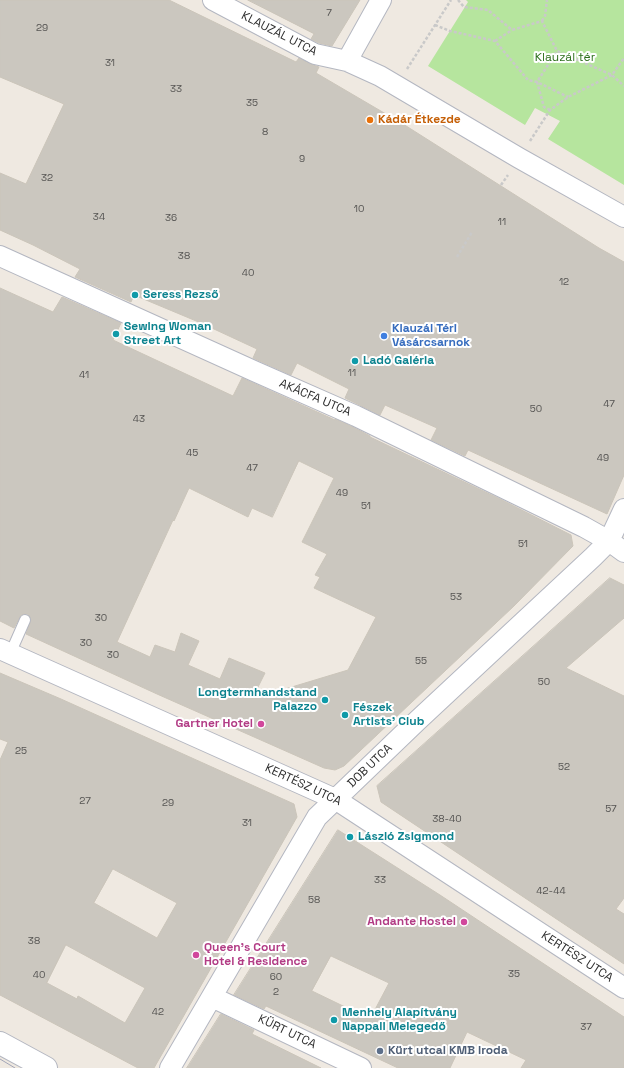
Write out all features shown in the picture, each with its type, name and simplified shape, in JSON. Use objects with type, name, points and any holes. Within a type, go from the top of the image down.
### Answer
[{"type":"main road","points":[[0,1043],[46,1068]]},
{"type":"street","name":"KLAUZÁL UTCA","points":[[213,0],[315,54],[347,62]]},
{"type":"street","points":[[381,0],[347,62],[380,76],[519,158],[624,217]]},
{"type":"street","name":"AKÁCFA UTCA","points":[[0,256],[246,368],[356,416],[584,527],[616,546]]},
{"type":"street","name":"DOB UTCA","points":[[170,1068],[317,817],[616,546],[624,509]]},
{"type":"street","name":"KERTÉSZ UTCA","points":[[5,652],[336,799],[624,988]]},
{"type":"street","name":"KÜRT UTCA","points":[[212,997],[361,1068]]},
{"type":"lane","points":[[5,652],[25,620]]},
{"type":"path","points":[[413,59],[451,0]]},
{"type":"path","points":[[458,0],[464,7],[488,10],[512,30]]},
{"type":"path","points":[[495,41],[512,30],[542,21],[545,16],[547,0]]},
{"type":"path","points":[[542,21],[557,51],[612,76],[624,86]]},
{"type":"path","points":[[435,25],[450,31],[495,41],[528,80],[537,82],[568,97]]},
{"type":"path","points":[[550,110],[544,107],[537,82],[557,51]]},
{"type":"path","points":[[534,134],[550,110],[568,97],[612,76],[624,58]]},
{"type":"path","points":[[457,257],[472,232]]},
{"type":"green space","name":"Klauzál tér","points":[[466,0],[624,0],[624,185],[548,139],[560,121],[535,108],[525,125],[428,66],[468,2]]},
{"type":"building","points":[[0,0],[169,0],[296,62],[299,58],[319,67],[316,73],[403,124],[599,248],[624,262],[624,475],[607,514],[468,450],[465,456],[431,440],[437,428],[385,405],[380,415],[345,398],[349,389],[297,363],[291,375],[253,358],[257,349],[201,323],[134,295],[131,302],[75,277],[80,269],[0,230],[0,173],[26,184],[64,104],[0,77]]},
{"type":"building","points":[[248,0],[360,0],[332,46],[319,43],[311,39],[314,34]]},
{"type":"building","points":[[0,288],[53,312],[62,297],[121,323],[113,340],[233,396],[242,378],[351,426],[370,437],[500,499],[571,535],[573,546],[514,606],[344,766],[335,770],[324,768],[26,634],[31,620],[28,614],[21,615],[14,628],[0,621]],"holes":[[[299,461],[334,478],[302,542],[327,554],[315,575],[320,577],[314,588],[376,617],[348,670],[252,699],[265,673],[229,658],[220,679],[188,665],[199,641],[181,633],[175,652],[155,645],[150,657],[117,642],[189,488],[248,517],[252,508],[272,517]]]},
{"type":"building","points":[[610,578],[624,585],[624,618],[566,668],[624,696],[624,898],[616,909],[624,914],[624,964],[381,802],[377,786]]},
{"type":"building","points":[[0,673],[294,804],[297,817],[154,1068],[138,1068],[0,995],[0,760],[8,742],[0,739]],"holes":[[[113,869],[177,903],[157,938],[94,903]],[[66,945],[145,988],[125,1023],[78,996],[77,999],[47,983]]]},
{"type":"building","points":[[338,830],[440,895],[624,1017],[624,1068],[521,1068],[526,1060],[467,1032],[450,1068],[398,1068],[266,1006],[264,1009],[234,995]],"holes":[[[331,956],[389,983],[370,1019],[312,991]]]},
{"type":"building","points":[[221,1014],[254,1030],[252,1034],[321,1068],[187,1068]]},
{"type":"tram line","points":[[0,1059],[15,1068]]},
{"type":"place","name":"Kádár Étkezde","points":[[370,120]]},
{"type":"place","name":"Seress Rezső","points":[[135,295]]},
{"type":"place","name":"Sewing Woman Street Art","points":[[116,334]]},
{"type":"place","name":"Klauzál Téri Vásárcsarnok","points":[[384,336]]},
{"type":"place","name":"Ladó Galéria","points":[[355,361]]},
{"type":"place","name":"Longtermhandstand Palazzo","points":[[325,700]]},
{"type":"place","name":"Fészek Artists’ Club","points":[[345,715]]},
{"type":"place","name":"Gartner Hotel","points":[[261,724]]},
{"type":"place","name":"László Zsigmond","points":[[350,837]]},
{"type":"place","name":"Andante Hostel","points":[[464,922]]},
{"type":"place","name":"Queen's Court Hotel & Residence","points":[[196,955]]},
{"type":"place","name":"Menhely Alapítvány Nappali Melegedő","points":[[334,1020]]},
{"type":"place","name":"Kürt utcai KMB Iroda","points":[[380,1051]]}]
